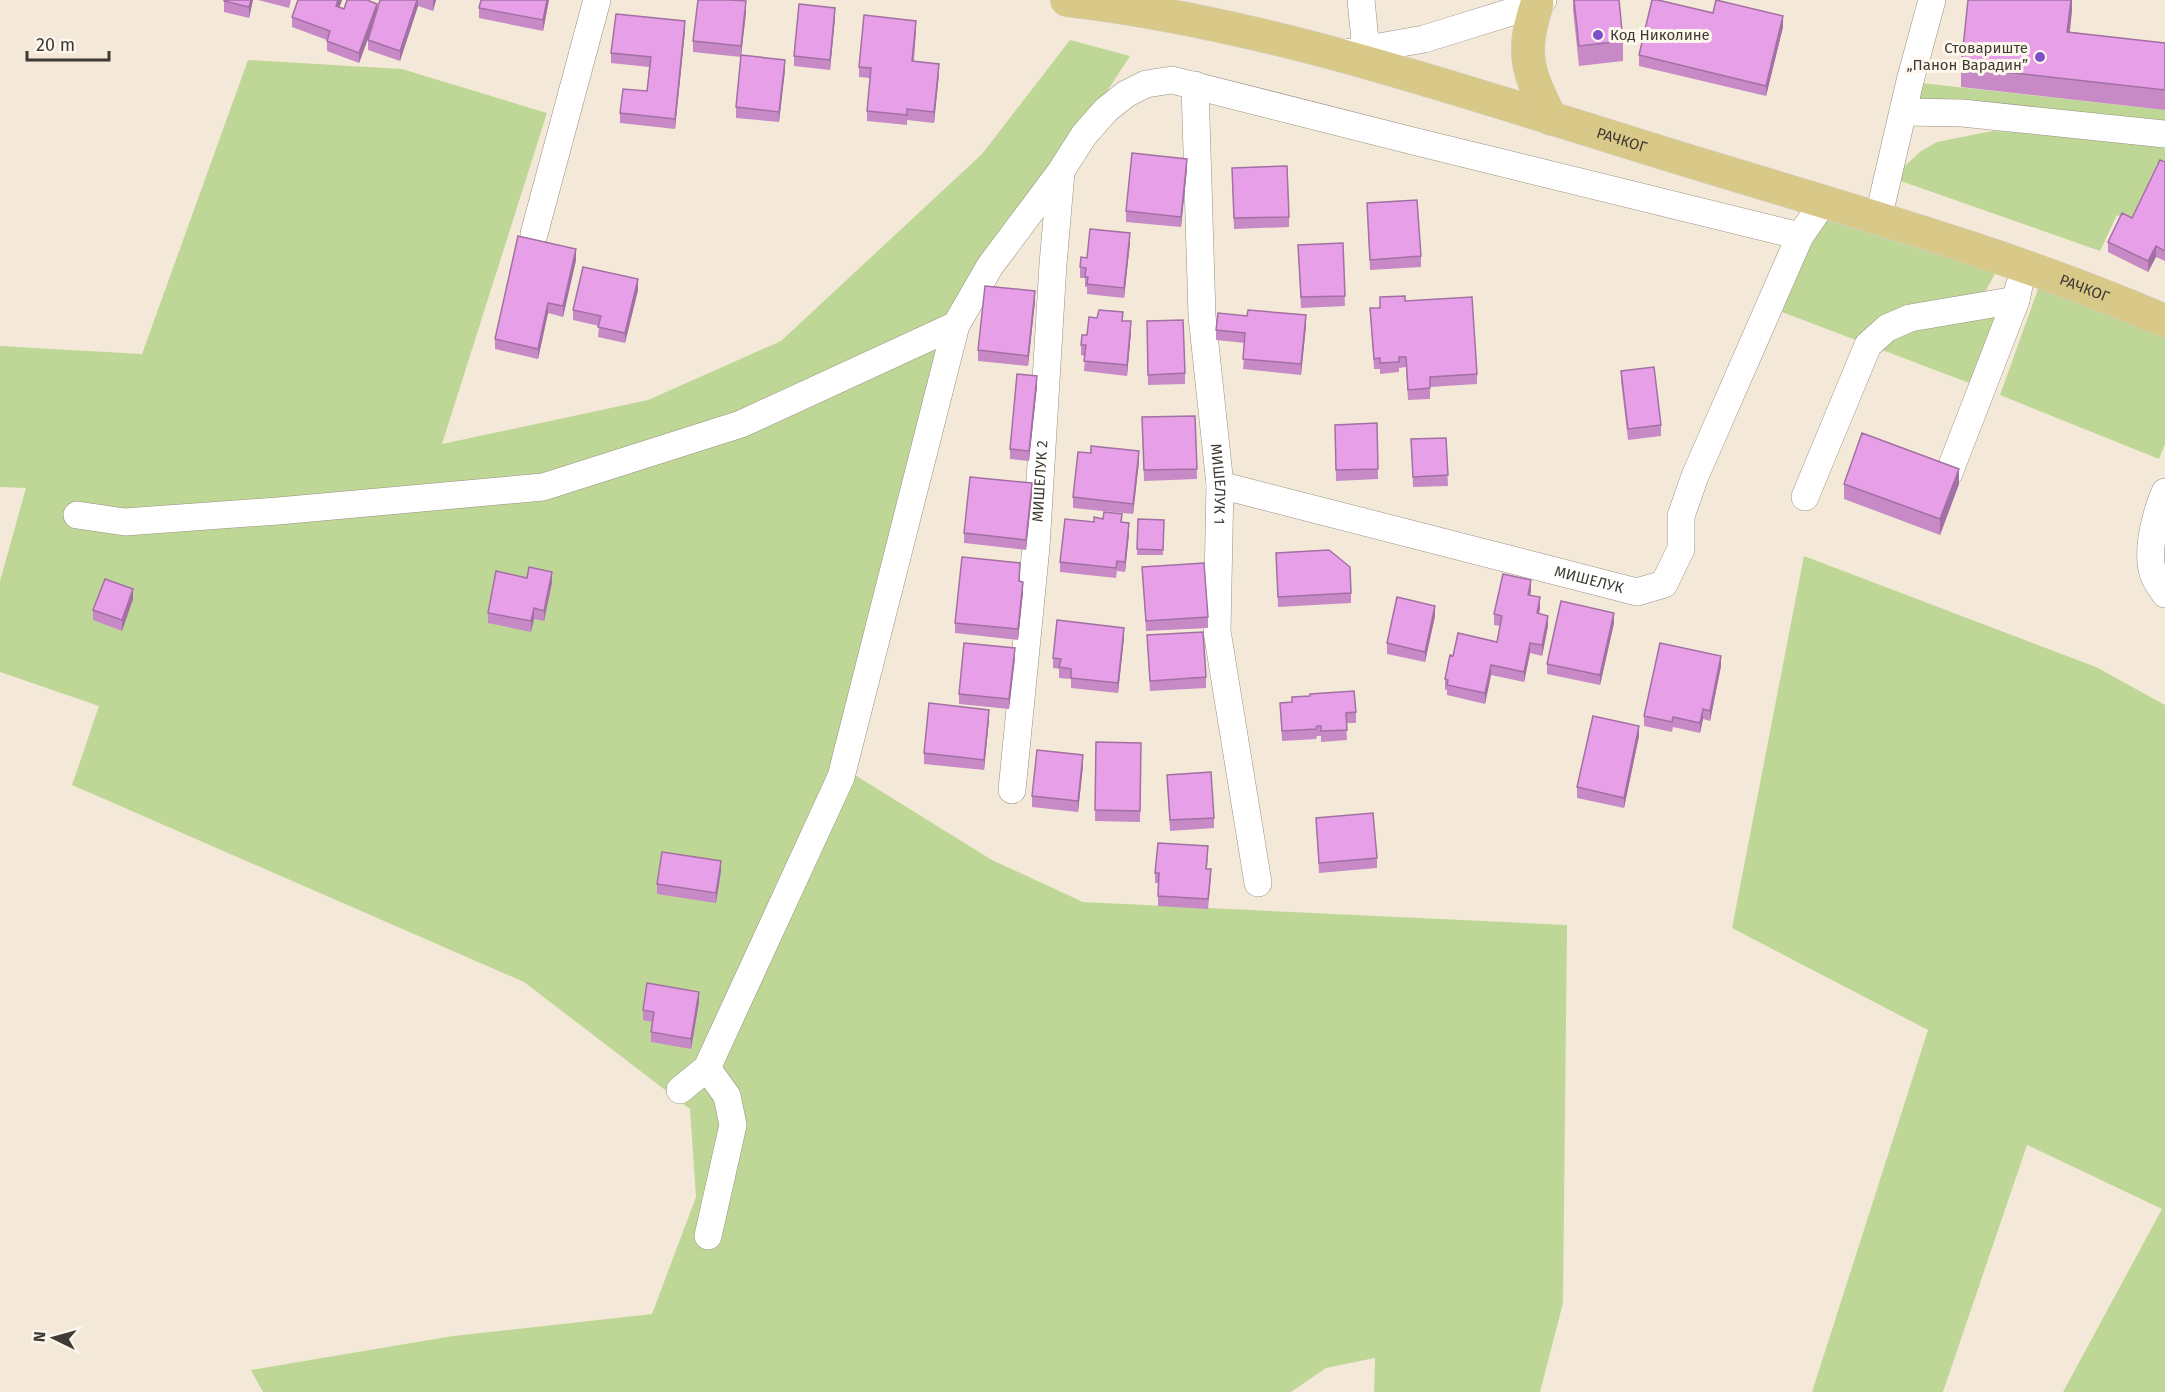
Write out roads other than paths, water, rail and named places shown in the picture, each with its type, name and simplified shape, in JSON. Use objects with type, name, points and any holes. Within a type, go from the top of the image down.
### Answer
[{"type":"main road","name":"РАЧКОГ","points":[[1067,0],[1185,19],[1275,39],[1351,52],[1551,119],[2024,266],[2165,321]]},
{"type":"main road","points":[[1540,2],[1530,25],[1528,66],[1551,119]]},
{"type":"street","points":[[534,234],[597,0]]},
{"type":"street","points":[[1361,0],[1351,52],[1424,39],[1540,2]]},
{"type":"street","points":[[1878,219],[1910,81],[1932,0]]},
{"type":"street","points":[[680,1090],[707,1068],[841,777],[956,324],[990,266],[1061,171],[1084,135],[1106,110],[1126,94],[1146,84],[1172,80],[1195,84],[1413,141],[1800,237]]},
{"type":"street","name":"МИШЕЛУК 1","points":[[1195,84],[1202,316],[1220,485],[1218,631],[1258,883]]},
{"type":"street","points":[[1904,112],[1962,114],[2165,134]]},
{"type":"street","name":"МИШЕЛУК 2","points":[[1012,790],[1036,548],[1053,264],[1061,171]]},
{"type":"street","name":"МИШЕЛУК","points":[[1220,485],[1637,592],[1664,584],[1681,549],[1681,516],[1695,476],[1800,237],[1823,203]]},
{"type":"street","points":[[1949,472],[2016,300],[2024,266]]},
{"type":"street","points":[[1805,497],[1868,345],[1887,328],[1910,318],[2016,300]]},
{"type":"street","points":[[77,515],[125,522],[278,511],[543,487],[741,424],[956,324]]},
{"type":"street","points":[[2165,492],[2157,512],[2151,545],[2153,573],[2165,594]]},
{"type":"street","points":[[707,1068],[727,1096],[733,1125],[708,1236]]},
{"type":"place","name":"Код Николине","points":[[1598,35]]},
{"type":"place","name":"Стовариште „Панон Варадин”","points":[[2040,57]]}]
